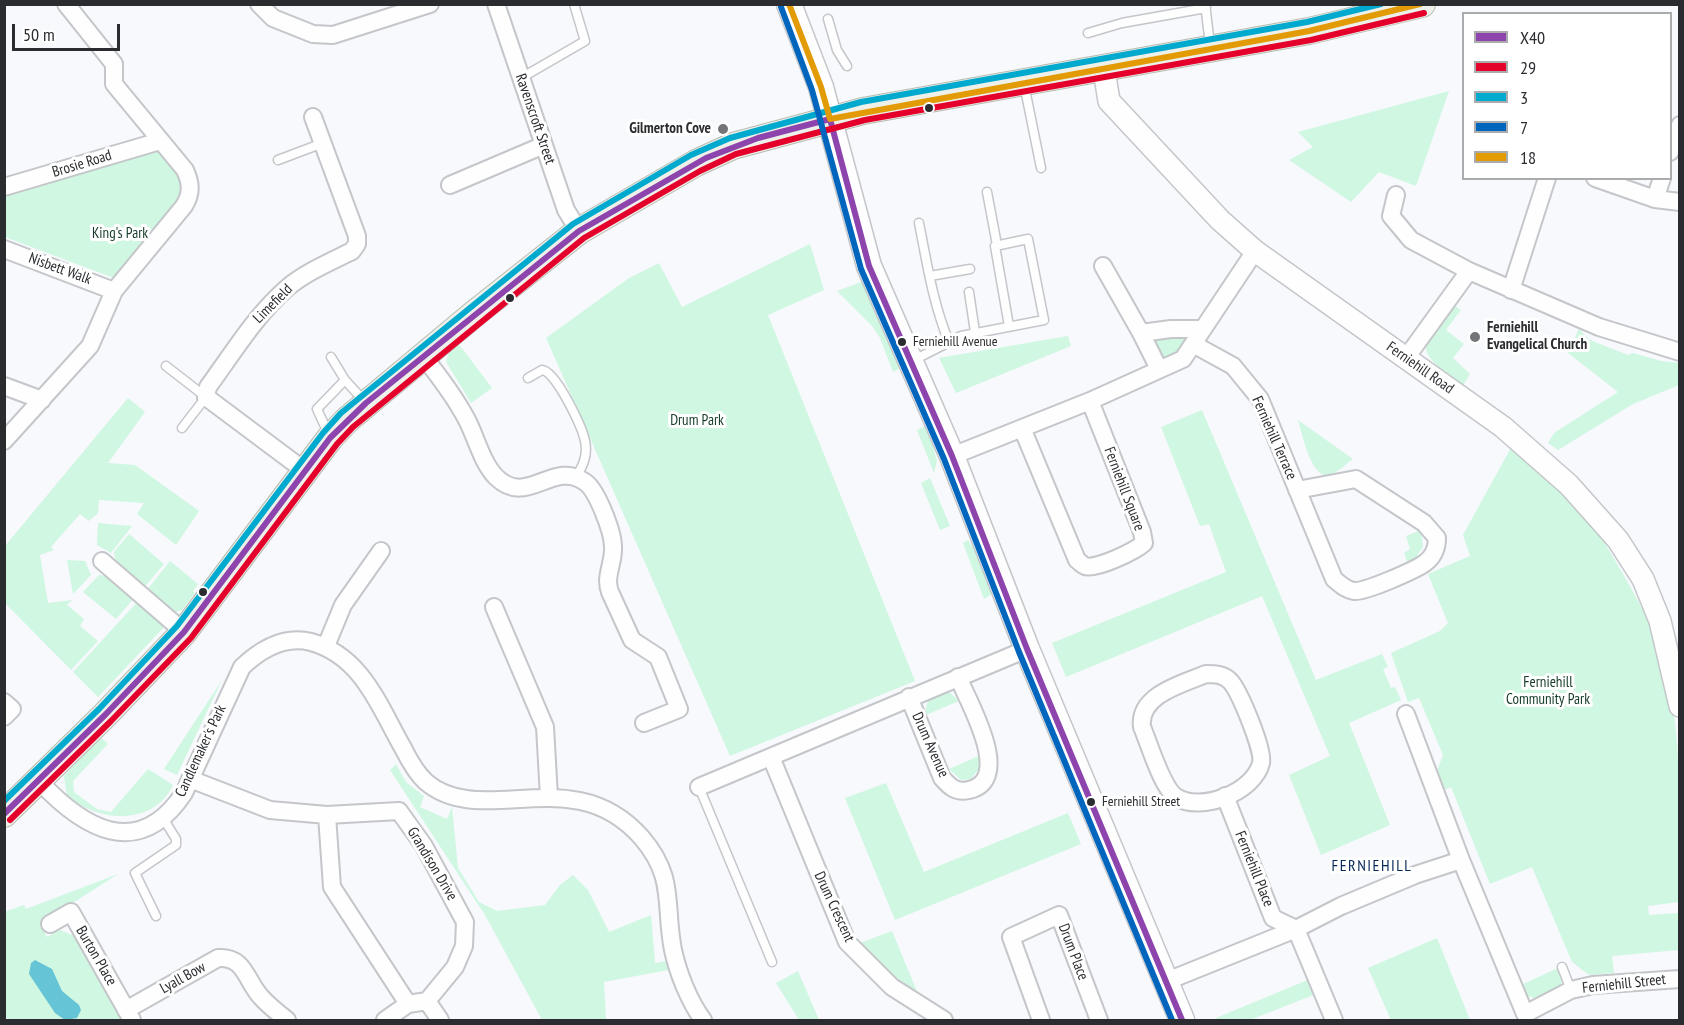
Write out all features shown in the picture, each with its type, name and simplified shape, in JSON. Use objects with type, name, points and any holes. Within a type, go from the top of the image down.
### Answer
[{"type":"main road","points":[[789,4],[821,87],[869,266],[952,456],[1027,649],[1182,1020]]},
{"type":"main road","points":[[4,814],[184,632],[330,438],[366,404],[579,231],[706,158],[758,138],[930,92],[1024,83],[1104,70],[1210,48],[1309,31],[1422,4]]},
{"type":"street","points":[[4,441],[90,346],[114,291],[189,198],[189,179],[114,84],[114,63],[66,4]]},
{"type":"street","points":[[259,4],[273,18],[313,34],[333,35],[430,4]]},
{"type":"street","name":"Ravenscroft Street","points":[[496,4],[566,210],[579,231]]},
{"type":"street","name":"Ferniehill Road","points":[[1104,70],[1108,101],[1220,220],[1255,251],[1525,443],[1569,485],[1618,540],[1652,598],[1663,633],[1680,706]]},
{"type":"street","name":"Limefield","points":[[206,397],[208,387],[256,319],[288,287],[352,251],[357,244],[357,236],[313,117]]},
{"type":"street","points":[[1672,147],[1676,128]]},
{"type":"street","name":"Brosie Road","points":[[4,187],[160,141]]},
{"type":"street","points":[[450,185],[544,145]]},
{"type":"street","points":[[1511,290],[1546,180]]},
{"type":"street","points":[[1601,180],[1655,199],[1680,202]]},
{"type":"street","points":[[1655,199],[1661,180]]},
{"type":"street","points":[[1395,195],[1391,216],[1411,240],[1469,271],[1599,327],[1680,352]]},
{"type":"street","name":"Nisbett Walk","points":[[4,249],[114,291]]},
{"type":"street","points":[[952,456],[1183,359],[1255,251]]},
{"type":"street","points":[[1103,266],[1159,369]]},
{"type":"street","points":[[1406,358],[1469,271]]},
{"type":"street","points":[[1141,333],[1171,329],[1197,337]]},
{"type":"street","name":"Ferniehill Terrace","points":[[1197,337],[1233,366],[1260,399],[1297,490],[1334,579],[1345,588],[1362,590],[1424,563],[1437,546],[1437,538],[1433,530],[1356,479],[1297,490]]},
{"type":"street","points":[[423,356],[459,405],[494,475],[504,484],[524,489],[558,475],[576,477],[594,491],[613,538],[614,550],[607,585],[629,635],[636,643],[656,654],[684,706],[644,723]]},
{"type":"street","points":[[4,386],[42,400]]},
{"type":"street","points":[[206,397],[305,471]]},
{"type":"street","name":"Ferniehill Square","points":[[1022,428],[1077,560],[1086,567],[1095,567],[1137,549],[1144,543],[1142,532],[1090,400]]},
{"type":"street","points":[[326,646],[343,605],[381,551]]},
{"type":"street","points":[[102,561],[184,632]]},
{"type":"street","points":[[495,607],[545,727],[549,797]]},
{"type":"street","name":"Candlemaker's Park","points":[[39,781],[77,817],[100,828],[130,831],[147,827],[163,818],[174,808],[190,779],[230,675],[272,645],[302,640],[326,646],[343,655],[358,670],[413,766],[425,782],[458,797],[549,797],[581,800],[607,810],[643,839],[658,861],[669,889],[673,951],[682,980],[701,1019]]},
{"type":"street","name":"Drum Avenue","points":[[699,787],[1027,649]]},
{"type":"street","points":[[1206,674],[1217,674],[1232,682],[1260,748],[1261,757],[1254,776],[1247,784],[1225,796],[1208,802],[1190,802],[1175,797],[1167,786],[1142,727],[1141,718],[1154,698],[1206,674]]},
{"type":"street","name":"Drum Avenue","points":[[909,697],[942,778],[951,789],[962,792],[972,790],[980,786],[990,774],[991,766],[987,749],[958,677]]},
{"type":"street","points":[[4,702],[12,709],[4,717]]},
{"type":"street","name":"Ferniehill Street","points":[[1406,714],[1461,860],[1526,1014],[1571,990],[1593,985],[1680,979]]},
{"type":"street","name":"Drum Crescent","points":[[771,757],[847,942],[892,987],[944,1020]]},
{"type":"street","name":"Grandison Drive","points":[[190,779],[270,810],[327,815],[399,811],[423,846],[465,922],[464,946],[455,967],[426,1001]]},
{"type":"street","name":"Ferniehill Place","points":[[1225,796],[1273,918],[1296,929]]},
{"type":"street","points":[[327,815],[332,887],[408,1004]]},
{"type":"street","points":[[1167,981],[1296,929],[1341,906],[1461,860]]},
{"type":"street","name":"Burton Place","points":[[50,924],[71,912],[129,1015]]},
{"type":"street","name":"Drum Place","points":[[1041,1020],[1011,938],[1059,915],[1099,1020]]},
{"type":"street","points":[[1296,929],[1334,1020]]},
{"type":"street","name":"Lyall Bow","points":[[129,1015],[218,958],[226,958],[240,964],[262,999],[287,1020]]},
{"type":"street","points":[[386,1020],[408,1004],[426,1001],[440,1020]]},
{"type":"lane","points":[[521,78],[585,41],[574,4]]},
{"type":"lane","points":[[1088,33],[1122,23],[1205,6],[1210,48]]},
{"type":"lane","points":[[828,19],[837,50],[848,66]]},
{"type":"lane","points":[[1024,83],[1041,168]]},
{"type":"lane","points":[[278,160],[323,143]]},
{"type":"lane","points":[[987,192],[1009,326]]},
{"type":"lane","points":[[920,223],[940,321],[950,342]]},
{"type":"lane","points":[[912,361],[975,332],[1044,320],[1028,239],[997,245]]},
{"type":"lane","points":[[930,276],[970,269]]},
{"type":"lane","points":[[969,292],[975,332]]},
{"type":"lane","points":[[331,357],[345,380],[366,404]]},
{"type":"lane","points":[[166,366],[206,397],[182,428]]},
{"type":"lane","points":[[528,378],[542,370],[552,374],[576,418],[585,442],[585,463],[576,477]]},
{"type":"lane","points":[[330,438],[317,409],[345,380]]},
{"type":"lane","points":[[699,787],[772,962]]},
{"type":"lane","points":[[156,916],[135,873],[176,845],[176,839],[163,818]]},
{"type":"lane","points":[[1562,967],[1571,990]]},
{"type":"green space","points":[[1449,91],[1416,186],[1379,172],[1351,202],[1289,160],[1313,147],[1298,132]]},
{"type":"green space","name":"King's Park","points":[[160,147],[184,183],[181,199],[116,276],[111,277],[5,237],[4,195]]},
{"type":"green space","name":"Drum Park","points":[[810,244],[824,290],[768,315],[915,681],[730,756],[546,338],[629,278],[659,263],[682,307]]},
{"type":"green space","points":[[867,280],[904,366],[893,372],[880,338],[873,327],[837,291]]},
{"type":"green space","points":[[1451,303],[1461,310],[1446,330],[1464,344],[1453,358],[1470,374],[1462,387],[1436,364],[1426,349],[1431,331]]},
{"type":"green space","points":[[1579,329],[1590,340],[1628,355],[1633,353],[1661,361],[1679,363],[1679,385],[1633,404],[1558,450],[1548,443],[1554,433],[1618,392],[1568,353]]},
{"type":"green space","points":[[1187,334],[1192,341],[1184,355],[1167,359],[1157,357],[1151,340]]},
{"type":"green space","points":[[1068,336],[1071,346],[956,393],[939,358]]},
{"type":"green space","points":[[458,343],[492,388],[471,403],[446,362],[450,348]]},
{"type":"green space","points":[[128,398],[145,412],[108,463],[135,465],[199,511],[176,545],[137,514],[144,503],[99,500],[98,513],[89,521],[80,514],[51,547],[54,550],[40,555],[48,603],[72,600],[67,605],[84,619],[80,626],[98,641],[71,670],[5,603],[5,546]]},
{"type":"green space","points":[[1202,410],[1316,680],[1382,654],[1388,667],[1383,669],[1391,688],[1395,687],[1401,700],[1349,723],[1390,825],[1321,855],[1289,775],[1330,756],[1262,596],[1066,677],[1052,643],[1226,572],[1209,524],[1200,526],[1161,427]]},
{"type":"green space","points":[[1298,420],[1353,459],[1329,475],[1317,470],[1308,454]]},
{"type":"green space","points":[[927,425],[937,461],[934,473],[917,430]]},
{"type":"green space","name":"Ferniehill Community Park","points":[[1513,444],[1598,532],[1651,628],[1663,657],[1670,687],[1679,779],[1679,902],[1648,906],[1649,915],[1679,913],[1679,950],[1612,956],[1614,973],[1589,975],[1572,962],[1532,867],[1490,884],[1451,787],[1442,791],[1437,771],[1443,755],[1419,698],[1408,702],[1391,653],[1440,631],[1448,623],[1428,574],[1470,556],[1463,535]]},
{"type":"green space","points":[[930,478],[950,526],[940,530],[921,483]]},
{"type":"green space","points":[[98,523],[132,526],[111,553],[97,545]]},
{"type":"green space","points":[[1421,530],[1423,547],[1416,557],[1407,562],[1404,553],[1410,549],[1406,536]]},
{"type":"green space","points":[[129,534],[164,564],[142,590],[117,569],[114,552]]},
{"type":"green space","points":[[968,540],[983,560],[995,592],[984,599],[963,543]]},
{"type":"green space","points":[[67,560],[85,561],[91,575],[73,594]]},
{"type":"green space","points":[[170,561],[198,584],[193,591],[195,593],[182,610],[176,612],[147,590]]},
{"type":"green space","points":[[99,575],[110,577],[135,597],[116,619],[83,592]]},
{"type":"green space","points":[[140,599],[165,626],[98,697],[73,672]]},
{"type":"green space","points":[[222,680],[177,775],[164,769]]},
{"type":"green space","points":[[946,689],[959,701],[926,715],[928,702]]},
{"type":"green space","points":[[100,737],[108,744],[73,781],[74,792],[97,809],[111,812],[148,769],[173,785],[164,799],[139,814],[124,816],[94,811],[67,796],[64,776]]},
{"type":"green space","points":[[981,755],[983,763],[971,779],[961,780],[949,769]]},
{"type":"green space","points":[[396,764],[406,782],[424,796],[420,807],[447,819],[452,807],[458,868],[479,902],[497,911],[545,905],[560,885],[573,875],[588,890],[609,932],[651,915],[655,963],[667,961],[668,970],[604,982],[606,1020],[542,1020],[485,915],[390,770]]},
{"type":"green space","points":[[886,783],[924,872],[1068,813],[1081,844],[895,920],[845,798]]},
{"type":"green space","points":[[118,874],[40,924],[47,937],[60,930],[77,937],[122,1020],[9,1020],[4,1015],[4,912],[24,905],[26,909]]},
{"type":"green space","points":[[892,931],[918,994],[899,980],[860,943]]},
{"type":"green space","points":[[1437,938],[1470,1020],[1391,1020],[1368,968]]},
{"type":"green space","points":[[1558,968],[1562,977],[1561,987],[1536,999],[1526,995],[1521,985]]},
{"type":"green space","points":[[798,971],[819,1020],[799,1020],[776,983]]},
{"type":"green space","points":[[1310,979],[1316,994],[1250,1020],[1218,1020],[1216,1018]]},
{"type":"water","points":[[35,960],[52,969],[62,991],[79,1005],[81,1010],[77,1018],[65,1020],[55,1013],[29,974],[31,963]]},
{"type":"transit line","name":"18","points":[[789,4],[821,87],[830,119]]},
{"type":"transit line","name":"3","points":[[4,801],[99,709],[177,626],[323,433],[341,413],[573,224],[691,155],[730,138],[861,102],[1307,22],[1381,4]]},
{"type":"transit line","name":"18","points":[[830,119],[1309,31],[1420,4]]},
{"type":"transit line","name":"7","points":[[781,7],[812,90],[861,269],[944,459],[1019,652],[1172,1020]]},
{"type":"transit line","name":"29","points":[[10,820],[111,721],[191,638],[337,444],[353,427],[584,238],[700,171],[736,154],[865,120],[1311,40],[1424,13]]},
{"type":"transit line","name":"X40","points":[[830,119],[869,266],[952,456],[1027,649],[1182,1020]]},
{"type":"transit line","name":"X40","points":[[4,814],[105,715],[184,632],[330,438],[366,403],[579,231],[706,158],[758,138],[830,119]]},
{"type":"place","name":"Gilmerton Cove","points":[[723,129]]},
{"type":"place","name":"Ferniehill Evangelical Church","points":[[1475,337]]},
{"type":"place","name":"Ferniehill Avenue","points":[[902,342]]},
{"type":"place","name":"Ferniehill Street","points":[[1091,802]]},
{"type":"district","name":"FERNIEHILL","points":[[1372,866]]}]
